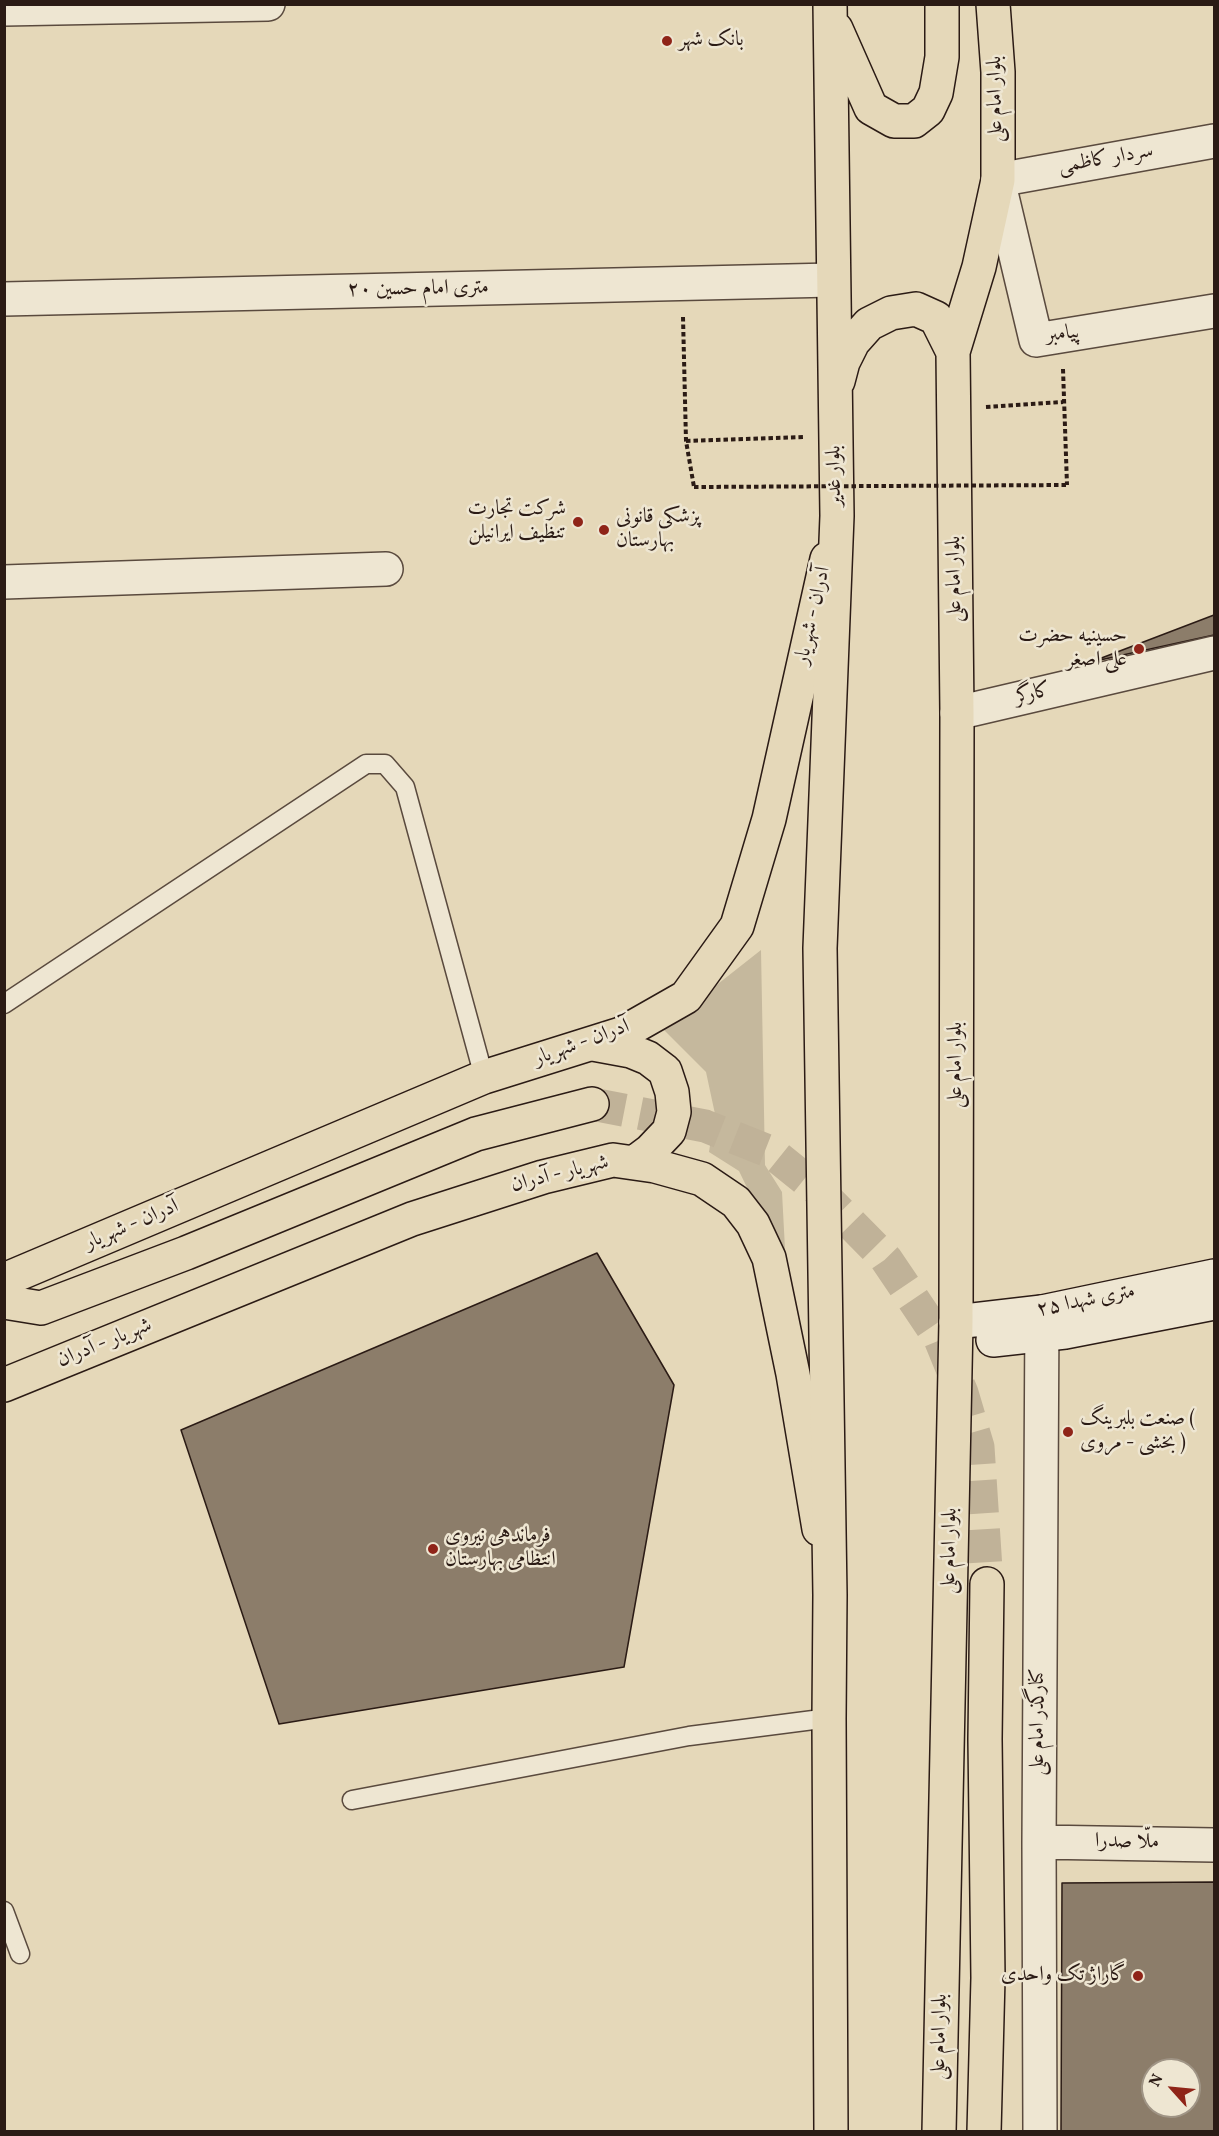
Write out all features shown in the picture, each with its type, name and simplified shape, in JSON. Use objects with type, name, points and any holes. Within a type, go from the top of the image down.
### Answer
[{"type":"main road","points":[[830,10],[871,108],[894,121],[915,121],[928,110],[936,93],[942,57],[942,4]]},
{"type":"main road","name":"بلوار امام علی","points":[[939,2132],[956,1333],[957,713],[953,351],[979,267],[998,180],[998,72],[993,4]]},
{"type":"main road","name":"بلوار غدیر","points":[[830,10],[837,516],[820,948],[830,1595]]},
{"type":"main road","points":[[834,396],[843,362],[853,342],[869,324],[891,313],[916,309],[936,318],[953,351]]},
{"type":"main road","name":"آدران - شهریار","points":[[4,1280],[484,1077],[621,1034],[686,997],[737,926],[769,819],[837,516]]},
{"type":"main road","points":[[593,1044],[631,1051],[648,1058],[665,1071],[672,1092],[674,1112],[669,1131],[650,1151],[634,1163]]},
{"type":"main road","points":[[4,1302],[41,1308],[186,1253],[476,1134],[592,1104]]},
{"type":"main road","name":"شهریار - آدران","points":[[4,1385],[412,1219],[543,1177],[613,1160],[655,1166],[702,1179],[736,1202],[753,1224],[769,1258],[793,1374],[830,1595]]},
{"type":"main road","points":[[984,2132],[987,1978],[985,1739],[987,1584]]},
{"type":"main road","points":[[828,2130],[830,1595]]},
{"type":"street","points":[[4,9],[268,4]]},
{"type":"street","name":"سردار کاظمی","points":[[998,180],[1215,141]]},
{"type":"street","name":"پیامبر","points":[[998,180],[1036,340],[1215,311]]},
{"type":"street","name":"۲۰ متری امام حسین","points":[[4,299],[832,280]]},
{"type":"street","points":[[4,582],[386,569]]},
{"type":"street","name":"کارگر","points":[[957,713],[1215,653]]},
{"type":"street","name":"۲۵ متری شهدا","points":[[1042,1323],[1215,1276]]},
{"type":"street","name":"۲۵ متری شهدا","points":[[956,1333],[1215,1303]]},
{"type":"street","name":"کنارگذر امام علی","points":[[1040,2132],[1042,1323]]},
{"type":"street","name":"ملّا صدرا","points":[[1039,1842],[1215,1845]]},
{"type":"lane","points":[[4,1004],[366,764],[385,764],[405,787],[484,1077]]},
{"type":"lane","points":[[352,1800],[689,1736],[829,1718]]},
{"type":"lane","points":[[4,1911],[20,1954]]},
{"type":"path","points":[[682,284],[686,441],[694,487],[1067,485],[1063,402],[954,410]]},
{"type":"path","points":[[686,441],[835,435]]},
{"type":"shaded area","points":[[761,950],[765,1165],[782,1192],[786,1268],[739,1171],[709,1152],[715,1114],[706,1072],[662,1028]]},
{"type":"building","name":"حسینیه حضرت علی اصغر","points":[[1214,615],[1214,635],[1091,662]]},
{"type":"building","name":"فرماندهی نیروی انتظامی بهارستان","points":[[597,1253],[674,1385],[624,1667],[279,1724],[181,1430]]},
{"type":"building","name":"گاراژ تک واحدی","points":[[1214,1882],[1214,2132],[1061,2132],[1062,1883]]},
{"type":"tunnel","points":[[592,1104],[705,1126],[771,1152],[817,1189],[886,1259],[940,1339],[962,1393],[978,1447],[987,1584]]},
{"type":"place","name":"بانک شهر","points":[[667,41]]},
{"type":"place","name":"شرکت تجارت تنظیف ایرانیلن","points":[[578,522]]},
{"type":"place","name":"پزشکی قانونی بهارستان","points":[[604,530]]},
{"type":"place","name":"حسینیه حضرت علی اصغر","points":[[1139,649]]},
{"type":"place","name":"صنعت بلبرینگ ( بخشی - مروی )","points":[[1068,1432]]},
{"type":"place","name":"فرماندهی نیروی انتظامی بهارستان","points":[[433,1549]]},
{"type":"place","name":"گاراژ تک واحدی","points":[[1138,1976]]}]
